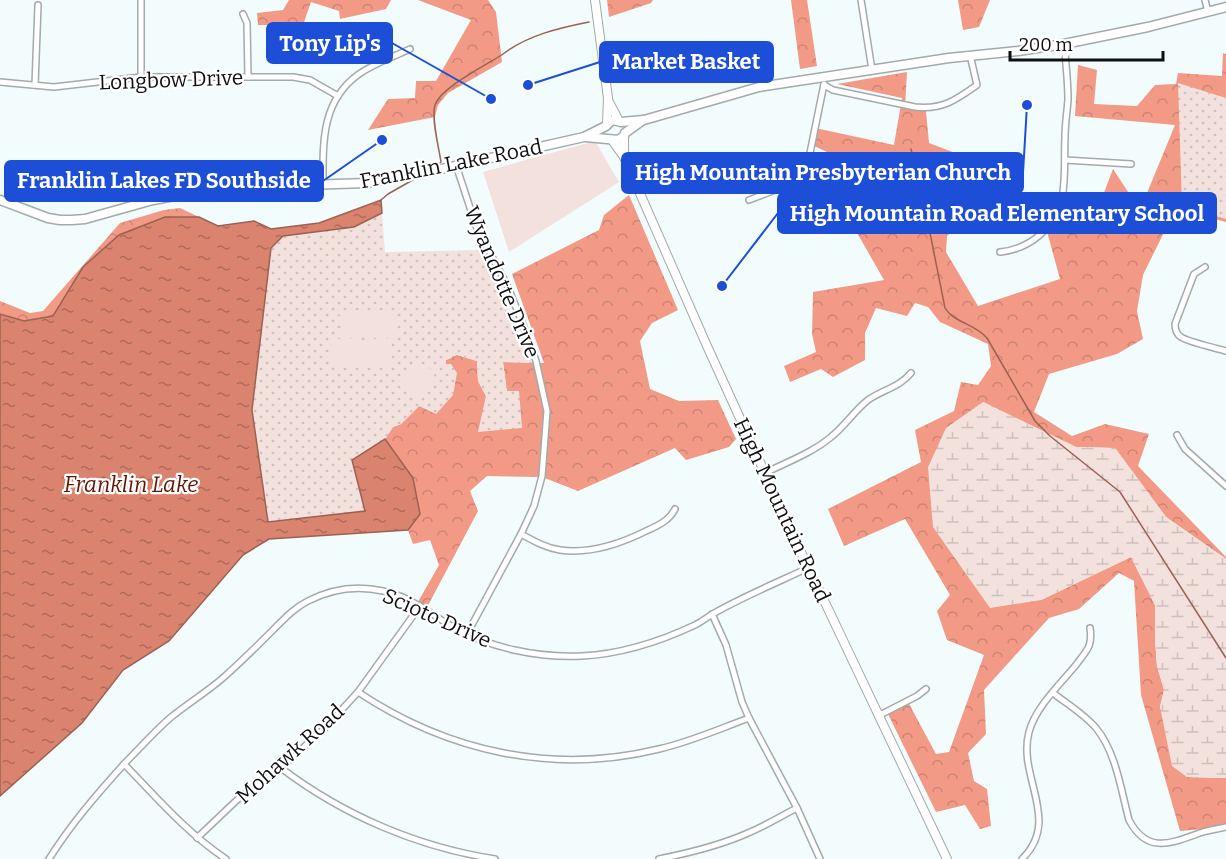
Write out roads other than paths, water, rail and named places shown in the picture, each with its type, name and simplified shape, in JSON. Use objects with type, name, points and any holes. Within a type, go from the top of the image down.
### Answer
[{"type":"main road","points":[[595,0],[608,98],[605,133],[610,139],[618,140],[644,120]]},
{"type":"main road","points":[[607,125],[613,120],[644,120],[759,87],[825,82],[872,70],[1064,44],[1148,27],[1226,7]]},
{"type":"main road","points":[[608,98],[625,126],[625,135]]},
{"type":"main road","name":"Franklin Lake Road","points":[[0,200],[48,218],[84,219],[153,200],[196,192],[274,186],[367,183],[584,137],[607,125]]},
{"type":"main road","name":"High Mountain Road","points":[[624,157],[625,135]]},
{"type":"main road","name":"Franklin Lake Road","points":[[584,137],[610,139]]},
{"type":"main road","name":"High Mountain Road","points":[[610,139],[624,157],[808,568],[947,859]]},
{"type":"street","points":[[141,0],[141,77]]},
{"type":"street","points":[[861,0],[872,70]]},
{"type":"street","points":[[1205,0],[1208,12]]},
{"type":"street","points":[[35,85],[38,5]]},
{"type":"street","points":[[243,14],[247,23],[248,77]]},
{"type":"street","points":[[1000,252],[1010,251],[1038,237],[1050,224],[1062,198],[1068,100],[1064,44]]},
{"type":"street","points":[[323,184],[324,133],[331,108],[338,96],[358,75],[410,49]]},
{"type":"street","points":[[825,82],[833,90],[915,107],[937,108],[977,85],[970,56]]},
{"type":"street","name":"Longbow Drive","points":[[0,82],[54,87],[141,77],[302,78],[319,84],[338,96]]},
{"type":"street","points":[[749,200],[783,186],[797,176],[802,169],[810,153],[825,82]]},
{"type":"street","points":[[1065,160],[1131,164]]},
{"type":"street","name":"Wyandotte Drive","points":[[456,165],[476,226],[508,287],[525,330],[536,361],[547,411],[542,476],[534,506],[467,634]]},
{"type":"street","points":[[1205,267],[1194,274],[1175,328],[1182,338],[1226,351]]},
{"type":"street","points":[[765,473],[825,442],[841,429],[864,404],[880,393],[901,384],[911,373]]},
{"type":"street","points":[[1177,435],[1185,449],[1226,486]]},
{"type":"street","points":[[521,534],[540,545],[560,550],[597,548],[620,542],[658,526],[669,518],[675,509]]},
{"type":"street","name":"Scioto Drive","points":[[49,859],[90,802],[151,735],[209,690],[290,613],[308,601],[330,592],[365,588],[396,594],[467,634],[496,645],[529,653],[564,657],[598,655],[650,644],[697,624],[712,614],[808,568]]},
{"type":"street","name":"Mohawk Road","points":[[197,838],[237,800],[281,768],[325,728],[358,692],[420,606]]},
{"type":"street","points":[[712,614],[726,645],[742,702],[749,718],[797,808],[820,859]]},
{"type":"street","points":[[1022,859],[1035,841],[1040,824],[1039,807],[1027,758],[1029,730],[1036,714],[1086,652],[1090,640],[1090,628]]},
{"type":"street","points":[[878,716],[926,689]]},
{"type":"street","points":[[358,692],[398,716],[442,736],[498,752],[543,758],[592,759],[640,753],[668,747],[749,718]]},
{"type":"street","points":[[1053,693],[1088,720],[1102,737],[1112,756],[1129,819],[1141,835],[1153,842],[1166,844],[1226,827]]},
{"type":"street","points":[[124,764],[180,823],[226,859]]},
{"type":"street","points":[[281,768],[323,796],[389,830],[435,846],[495,859]]},
{"type":"street","points":[[658,859],[726,842],[797,808]]},
{"type":"water","name":"Franklin Lake","points":[[381,200],[382,213],[354,227],[283,236],[271,248],[252,410],[268,522],[365,511],[352,460],[385,439],[413,478],[420,514],[408,530],[269,539],[243,555],[169,641],[123,670],[82,723],[0,796],[0,314],[24,321],[53,316],[83,267],[119,235],[165,217],[199,217],[218,226],[254,221],[271,229],[319,223]]},
{"type":"waterway","points":[[435,166],[441,162],[434,111],[439,98],[446,91],[513,47],[533,37],[589,22]]},
{"type":"waterway","points":[[911,149],[945,308],[953,317],[976,329],[987,338],[1035,421],[1050,436],[1120,492],[1226,658]]},
{"type":"waterway","points":[[381,200],[418,177]]},
{"type":"place","name":"Market Basket","points":[[528,85]]},
{"type":"place","name":"Tony Lip's","points":[[491,99]]},
{"type":"place","name":"High Mountain Presbyterian Church","points":[[1027,105]]},
{"type":"place","name":"Franklin Lakes FD Southside","points":[[382,140]]},
{"type":"place","name":"High Mountain Road Elementary School","points":[[722,286]]}]
